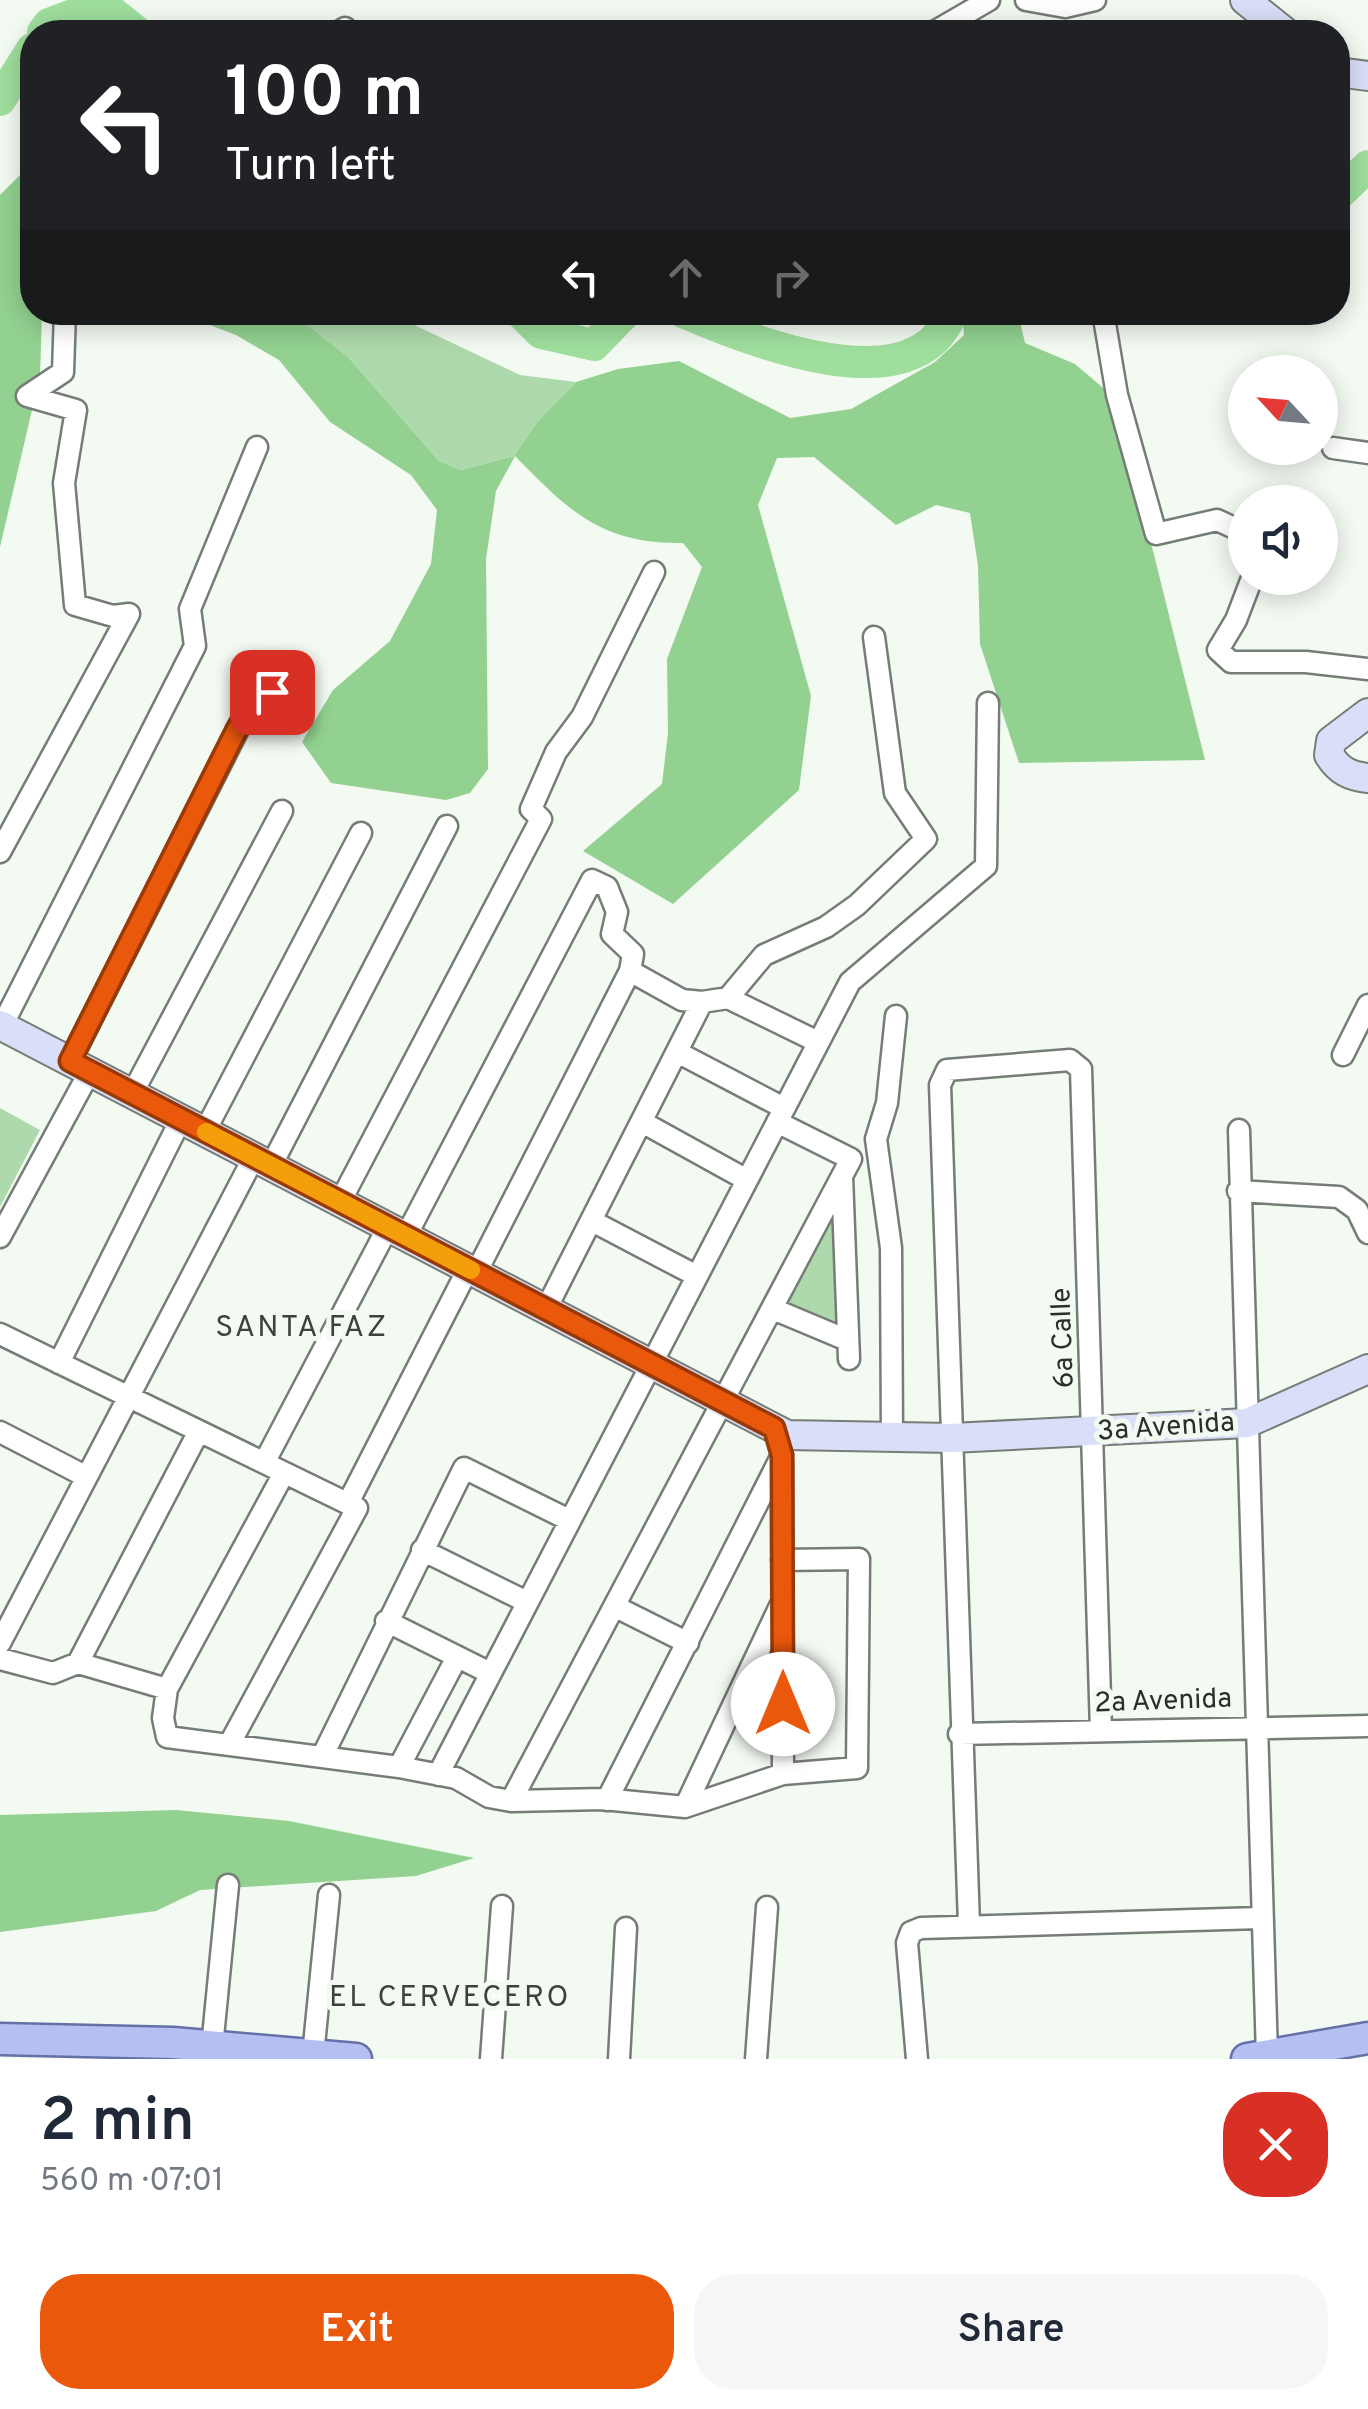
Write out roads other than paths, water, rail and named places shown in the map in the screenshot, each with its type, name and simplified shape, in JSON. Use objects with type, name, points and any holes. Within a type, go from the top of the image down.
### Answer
[{"type":"main road","points":[[0,2038],[173,2043],[356,2059]]},
{"type":"main road","points":[[1256,2058],[1330,2052],[1368,2038]]},
{"type":"street","points":[[955,20],[989,0]]},
{"type":"street","points":[[1026,0],[1065,7],[1094,0]]},
{"type":"street","points":[[1244,0],[1270,20]]},
{"type":"street","points":[[0,852],[130,614],[114,616],[76,605],[64,483],[76,410],[27,396],[63,372],[65,325]]},
{"type":"street","points":[[1105,325],[1118,395],[1156,534],[1217,520],[1228,527]]},
{"type":"street","points":[[1,1025],[195,646],[190,609],[257,447]]},
{"type":"street","points":[[1338,449],[1368,454]]},
{"type":"street","points":[[340,1202],[541,819],[531,808],[556,752],[582,717],[654,572]]},
{"type":"street","points":[[1246,595],[1218,650],[1230,662],[1306,662],[1368,669]]},
{"type":"street","points":[[728,998],[764,955],[826,927],[857,905],[926,839],[895,793],[874,637]]},
{"type":"street","points":[[0,1237],[248,710],[296,675]]},
{"type":"street","points":[[438,1774],[850,982],[986,866],[988,703]]},
{"type":"street","points":[[1368,713],[1331,742],[1329,755],[1336,766],[1352,776],[1368,778]]},
{"type":"street","points":[[132,1094],[282,812]]},
{"type":"street","points":[[0,1642],[85,1476],[447,826]]},
{"type":"street","points":[[59,1363],[361,834]]},
{"type":"street","points":[[264,1463],[592,880],[607,886],[617,912],[612,934],[634,954],[630,971],[348,1503]]},
{"type":"street","points":[[630,971],[682,1000],[728,998],[818,1042]]},
{"type":"street","points":[[546,1309],[702,1002]]},
{"type":"street","points":[[1343,1055],[1368,1005]]},
{"type":"street","points":[[892,1439],[891,1248],[876,1139],[887,1102],[896,1016]]},
{"type":"street","name":"3a Avenida","points":[[1,1025],[724,1402],[778,1442],[788,1436],[952,1438],[1247,1422],[1368,1369]]},
{"type":"street","points":[[511,1801],[850,1158],[677,1052]]},
{"type":"street","name":"6a Calle","points":[[952,1438],[941,1078],[947,1070],[1070,1060],[1081,1069],[1095,1433],[1101,1732]]},
{"type":"street","points":[[642,1122],[747,1180]]},
{"type":"street","points":[[1239,1130],[1260,1918],[1256,2058]]},
{"type":"street","points":[[773,1309],[848,1349],[842,1172]]},
{"type":"street","points":[[1238,1192],[1339,1197],[1357,1210],[1368,1233]]},
{"type":"street","points":[[592,1221],[697,1276]]},
{"type":"street","points":[[0,1334],[357,1508],[229,1745]]},
{"type":"street","points":[[0,1432],[85,1476]]},
{"type":"street","points":[[78,1663],[199,1432]]},
{"type":"street","points":[[952,1438],[959,1734],[969,1925]]},
{"type":"street","points":[[778,1442],[783,1600],[782,1774]]},
{"type":"street","points":[[606,1800],[688,1642],[778,1442]]},
{"type":"street","points":[[322,1756],[464,1468],[569,1520]]},
{"type":"street","points":[[284,1473],[168,1689],[163,1718],[167,1737],[438,1774],[456,1778],[489,1797],[511,1801],[606,1800],[685,1807],[782,1774],[856,1768],[859,1560],[782,1560]]},
{"type":"street","points":[[422,1550],[527,1602]]},
{"type":"street","points":[[685,1807],[783,1600]]},
{"type":"street","points":[[616,1607],[688,1642]]},
{"type":"street","points":[[386,1621],[490,1674]]},
{"type":"street","points":[[399,1767],[458,1657]]},
{"type":"street","points":[[0,1659],[53,1673],[78,1663],[168,1689]]},
{"type":"street","name":"2a Avenida","points":[[959,1734],[1368,1726]]},
{"type":"street","points":[[212,2048],[228,1885]]},
{"type":"street","points":[[313,2055],[328,1895]]},
{"type":"street","points":[[491,2059],[502,1906]]},
{"type":"street","points":[[756,2059],[767,1906]]},
{"type":"street","points":[[917,2059],[908,1943],[911,1932],[969,1925],[1260,1918]]},
{"type":"street","points":[[619,2059],[626,1928]]},
{"type":"street","points":[[118,2059],[173,2043]]},
{"type":"waterway","points":[[60,20],[102,4],[122,20]]},
{"type":"waterway","points":[[0,100],[20,68]]},
{"type":"waterway","points":[[1350,183],[1368,166]]},
{"type":"waterway","points":[[533,325],[541,333],[594,345],[613,325]]},
{"type":"waterway","points":[[716,325],[787,350],[868,362],[904,357],[933,341],[943,325]]},
{"type":"district","name":"SANTA FAZ","points":[[302,1328]]},
{"type":"district","name":"EL CERVECERO","points":[[450,1998]]}]
